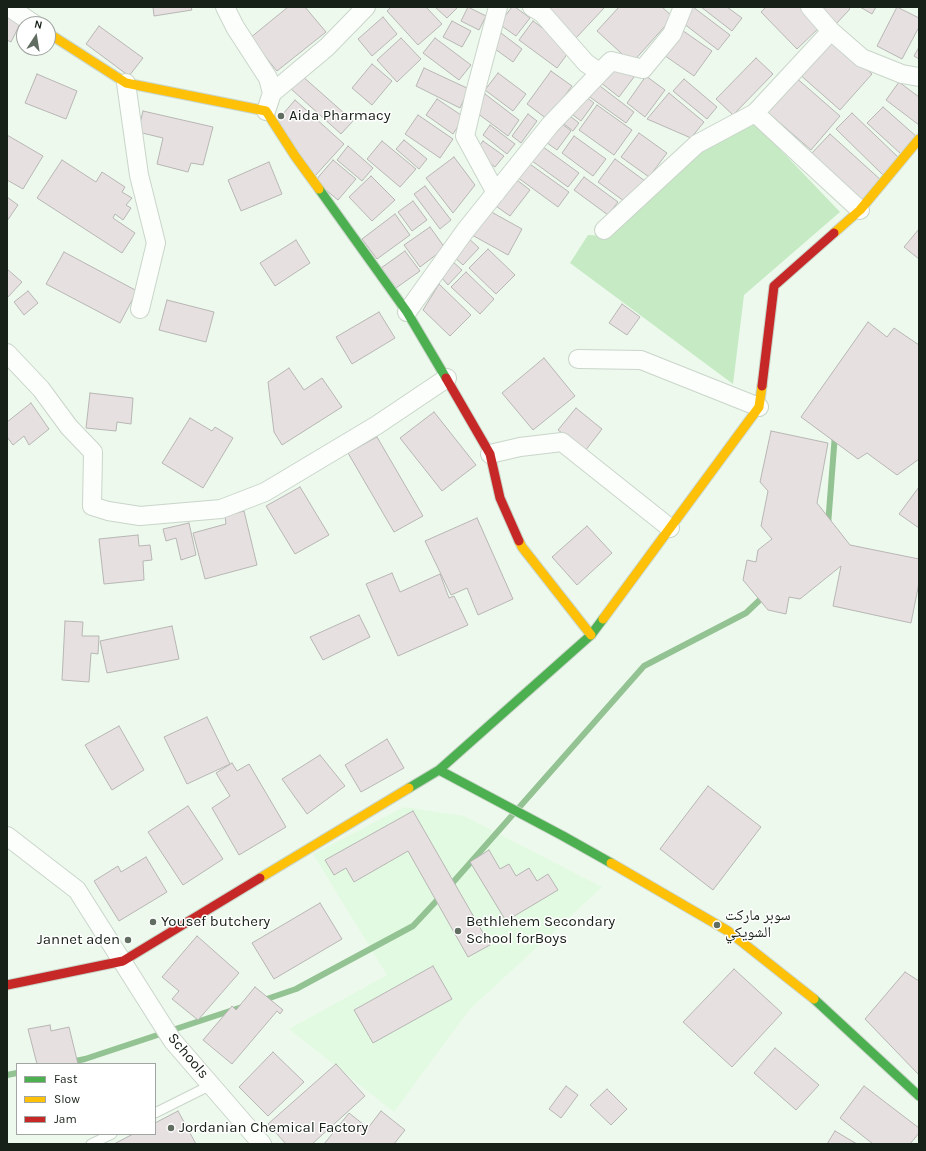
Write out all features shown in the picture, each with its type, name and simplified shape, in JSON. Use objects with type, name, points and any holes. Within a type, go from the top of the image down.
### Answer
[{"type":"street","points":[[10,7],[23,16]]},
{"type":"street","points":[[226,7],[235,27],[268,78],[272,92],[266,112]]},
{"type":"street","points":[[272,92],[327,47],[366,7]]},
{"type":"street","points":[[496,193],[465,136],[474,93],[498,7]]},
{"type":"street","points":[[407,312],[465,231],[550,125],[611,61],[643,69],[672,34],[683,7]]},
{"type":"street","points":[[810,7],[831,31],[862,58],[902,74],[919,78]]},
{"type":"street","points":[[540,9],[586,63],[599,72]]},
{"type":"street","points":[[604,230],[697,144],[755,113],[831,31]]},
{"type":"street","points":[[56,39],[126,83],[266,112],[295,156],[407,312],[447,378],[490,454],[500,498],[522,547],[590,635]]},
{"type":"street","points":[[126,83],[139,175],[156,243],[140,309]]},
{"type":"street","points":[[755,113],[860,210]]},
{"type":"street","points":[[7,985],[123,961],[439,770],[590,635],[759,407],[774,286],[860,210],[919,139]]},
{"type":"street","points":[[7,353],[41,389],[69,427],[93,452],[92,506],[108,512],[140,516],[221,509],[265,492],[377,425],[447,378]]},
{"type":"street","points":[[578,359],[641,360],[759,407]]},
{"type":"street","points":[[490,454],[562,442],[670,528]]},
{"type":"street","points":[[439,770],[563,836],[728,931],[818,1002],[919,1096]]},
{"type":"street","name":"Schools","points":[[7,836],[77,890],[172,1040],[262,1144]]},
{"type":"lane","points":[[156,1113],[212,1085]]},
{"type":"lane","points":[[91,1144],[110,1135]]},
{"type":"shaded area","points":[[755,123],[840,212],[744,295],[733,384],[570,263],[588,235],[605,236],[703,145]]},
{"type":"shaded area","name":"Bethlehem Secondary School forBoys","points":[[404,807],[464,816],[602,887],[469,1010],[394,1112],[289,1029],[387,975],[313,854]]},
{"type":"building","points":[[153,7],[191,7],[192,10],[154,16]]},
{"type":"building","points":[[288,7],[305,7],[326,32],[277,71],[250,38]]},
{"type":"building","points":[[391,7],[426,7],[442,24],[418,45],[387,11]]},
{"type":"building","points":[[435,7],[458,7],[447,18]]},
{"type":"building","points":[[468,7],[486,16],[479,30],[461,21]]},
{"type":"building","points":[[512,7],[515,7],[530,18],[516,36],[499,24]]},
{"type":"building","points":[[550,7],[605,7],[576,38],[546,11]]},
{"type":"building","points":[[619,7],[662,7],[673,17],[632,63],[597,31]]},
{"type":"building","points":[[689,7],[693,7],[730,35],[718,50],[679,20]]},
{"type":"building","points":[[701,7],[727,7],[742,18],[732,31]]},
{"type":"building","points":[[766,7],[804,7],[822,25],[797,49],[761,12]]},
{"type":"building","points":[[816,7],[848,7],[850,9],[834,26]]},
{"type":"building","points":[[860,7],[876,7],[872,14]]},
{"type":"building","points":[[897,7],[919,18],[919,27],[902,59],[877,46]]},
{"type":"building","points":[[7,10],[19,16],[16,16],[16,32],[11,42],[7,40]]},
{"type":"building","points":[[383,17],[397,34],[372,56],[358,39]]},
{"type":"building","points":[[452,21],[471,31],[462,47],[443,37]]},
{"type":"building","points":[[533,21],[571,49],[557,68],[519,40]]},
{"type":"building","points":[[99,26],[143,58],[129,76],[86,44]]},
{"type":"building","points":[[679,28],[712,51],[694,76],[661,53]]},
{"type":"building","points":[[501,33],[522,49],[513,62],[491,46]]},
{"type":"building","points":[[830,37],[872,74],[840,110],[798,73]]},
{"type":"building","points":[[401,38],[421,59],[397,82],[377,60]]},
{"type":"building","points":[[435,38],[471,65],[459,80],[423,53]]},
{"type":"building","points":[[919,47],[919,59],[914,56]]},
{"type":"building","points":[[756,58],[773,74],[733,115],[716,99]]},
{"type":"building","points":[[615,63],[634,77],[619,97],[600,82]]},
{"type":"building","points":[[372,64],[392,81],[372,105],[352,88]]},
{"type":"building","points":[[424,68],[469,89],[460,108],[416,86]]},
{"type":"building","points":[[551,71],[572,86],[547,119],[527,104]]},
{"type":"building","points":[[498,73],[526,94],[513,111],[485,90]]},
{"type":"building","points":[[37,74],[77,91],[66,119],[25,103]]},
{"type":"building","points":[[301,75],[353,121],[341,134],[290,88]]},
{"type":"building","points":[[646,76],[665,90],[645,117],[627,103]]},
{"type":"building","points":[[794,76],[840,116],[811,150],[764,109]]},
{"type":"building","points":[[684,79],[717,107],[707,119],[673,91]]},
{"type":"building","points":[[899,82],[919,97],[919,125],[886,100]]},
{"type":"building","points":[[596,83],[634,112],[626,123],[587,95]]},
{"type":"building","points":[[669,93],[704,122],[691,138],[647,119]]},
{"type":"building","points":[[485,94],[519,120],[508,136],[473,110]]},
{"type":"building","points":[[582,94],[594,103],[581,121],[569,112]]},
{"type":"building","points":[[437,99],[464,117],[453,134],[426,115]]},
{"type":"building","points":[[295,100],[344,144],[314,177],[276,122]]},
{"type":"building","points":[[597,105],[632,130],[614,155],[579,130]]},
{"type":"building","points":[[883,107],[917,137],[901,154],[867,123]]},
{"type":"building","points":[[143,111],[213,127],[203,165],[191,163],[188,172],[157,164],[163,138],[138,132]]},
{"type":"building","points":[[566,113],[579,123],[573,131],[560,121]]},
{"type":"building","points":[[852,113],[899,158],[883,175],[836,129]]},
{"type":"building","points":[[528,114],[537,121],[521,143],[512,136]]},
{"type":"building","points":[[418,115],[453,139],[440,158],[405,134]]},
{"type":"building","points":[[557,120],[571,131],[557,150],[543,140]]},
{"type":"building","points":[[490,125],[515,144],[507,154],[483,135]]},
{"type":"building","points":[[639,133],[667,153],[649,177],[621,157]]},
{"type":"building","points":[[830,134],[882,181],[862,203],[810,155]]},
{"type":"building","points":[[7,135],[43,156],[23,189],[7,180]]},
{"type":"building","points":[[574,136],[606,159],[593,176],[562,153]]},
{"type":"building","points":[[404,140],[427,159],[419,169],[396,149]]},
{"type":"building","points":[[382,141],[416,169],[400,187],[367,159]]},
{"type":"building","points":[[483,141],[504,156],[495,167],[475,152]]},
{"type":"building","points":[[539,144],[579,173],[568,187],[528,158]]},
{"type":"building","points":[[348,146],[373,168],[362,181],[337,160]]},
{"type":"building","points":[[454,157],[475,185],[453,213],[426,178]]},
{"type":"building","points":[[615,159],[645,181],[628,204],[598,182]]},
{"type":"building","points":[[62,160],[96,182],[102,172],[125,187],[122,192],[132,198],[126,205],[131,208],[123,220],[115,214],[113,218],[135,233],[122,253],[37,198]]},
{"type":"building","points":[[333,160],[356,179],[338,200],[315,181]]},
{"type":"building","points":[[269,162],[282,194],[241,211],[228,180]]},
{"type":"building","points":[[527,162],[569,192],[558,207],[517,177]]},
{"type":"building","points":[[371,176],[395,200],[372,221],[349,197]]},
{"type":"building","points":[[513,177],[530,190],[510,216],[493,204]]},
{"type":"building","points":[[584,177],[618,202],[608,215],[574,190]]},
{"type":"building","points":[[425,186],[451,220],[440,229],[414,194]]},
{"type":"building","points":[[7,197],[18,205],[7,221]]},
{"type":"building","points":[[413,201],[427,220],[412,231],[398,212]]},
{"type":"building","points":[[486,209],[522,229],[508,255],[472,235]]},
{"type":"building","points":[[395,214],[410,235],[377,259],[362,239]]},
{"type":"building","points":[[430,227],[445,248],[420,267],[404,245]]},
{"type":"building","points":[[919,229],[919,259],[904,247]]},
{"type":"building","points":[[465,235],[479,248],[463,265],[453,256]]},
{"type":"building","points":[[296,240],[310,263],[275,286],[260,263]]},
{"type":"building","points":[[488,249],[515,275],[496,294],[469,268]]},
{"type":"building","points":[[405,251],[420,271],[396,288],[381,268]]},
{"type":"building","points":[[64,252],[137,291],[120,323],[46,284]]},
{"type":"building","points":[[451,260],[462,270],[448,285],[441,277]]},
{"type":"building","points":[[7,269],[22,282],[7,298]]},
{"type":"building","points":[[466,272],[494,299],[480,314],[451,287]]},
{"type":"building","points":[[439,284],[471,315],[450,336],[423,310]]},
{"type":"building","points":[[28,291],[38,303],[24,315],[14,302]]},
{"type":"building","points":[[167,300],[214,312],[206,342],[159,330]]},
{"type":"building","points":[[622,304],[640,317],[627,335],[609,323]]},
{"type":"building","points":[[379,312],[395,338],[352,364],[336,337]]},
{"type":"building","points":[[868,322],[887,337],[894,328],[919,345],[919,459],[897,475],[867,453],[858,459],[801,417]]},
{"type":"building","points":[[544,358],[575,396],[533,430],[502,393]]},
{"type":"building","points":[[289,368],[304,390],[322,378],[342,407],[282,445],[274,432],[268,382]]},
{"type":"building","points":[[90,393],[133,398],[131,424],[117,422],[116,431],[86,428]]},
{"type":"building","points":[[31,403],[49,429],[29,445],[24,436],[13,445],[7,437],[7,422]]},
{"type":"building","points":[[576,408],[602,429],[585,451],[558,430]]},
{"type":"building","points":[[434,412],[476,465],[442,491],[400,438]]},
{"type":"building","points":[[190,418],[212,431],[215,427],[233,438],[203,488],[162,463]]},
{"type":"building","points":[[771,431],[828,443],[817,503],[850,545],[919,559],[919,583],[911,623],[833,606],[841,566],[800,599],[789,597],[786,614],[768,610],[743,580],[747,560],[756,562],[758,550],[772,539],[761,526],[768,491],[760,482]]},
{"type":"building","points":[[377,437],[423,516],[394,532],[348,453]]},
{"type":"building","points":[[300,487],[329,535],[295,554],[266,506]]},
{"type":"building","points":[[919,487],[919,528],[899,514]]},
{"type":"building","points":[[244,511],[257,565],[205,579],[193,533],[226,524],[225,516]]},
{"type":"building","points":[[477,518],[513,599],[478,615],[467,588],[451,595],[425,541]]},
{"type":"building","points":[[189,523],[196,555],[181,560],[176,538],[166,541],[163,529]]},
{"type":"building","points":[[587,526],[612,553],[577,585],[552,557]]},
{"type":"building","points":[[138,535],[139,546],[150,545],[152,560],[143,561],[144,580],[104,584],[99,539]]},
{"type":"building","points":[[392,573],[400,592],[440,574],[449,598],[454,596],[468,625],[398,656],[366,584]]},
{"type":"building","points":[[359,615],[370,637],[323,660],[310,637]]},
{"type":"building","points":[[65,621],[83,622],[82,636],[99,636],[98,654],[91,653],[89,682],[62,680]]},
{"type":"building","points":[[172,626],[179,659],[107,673],[100,641]]},
{"type":"building","points":[[207,717],[230,764],[187,784],[164,737]]},
{"type":"building","points":[[119,726],[144,770],[112,790],[85,745]]},
{"type":"building","points":[[387,739],[404,768],[361,792],[345,765]]},
{"type":"building","points":[[320,755],[345,786],[307,814],[282,779]]},
{"type":"building","points":[[232,763],[237,771],[249,764],[286,827],[239,855],[212,808],[230,796],[216,773]]},
{"type":"building","points":[[708,786],[761,827],[713,890],[660,849]]},
{"type":"building","points":[[188,806],[223,859],[183,885],[148,832]]},
{"type":"building","points":[[413,811],[490,945],[468,957],[408,851],[354,882],[346,868],[334,875],[325,860]]},
{"type":"building","points":[[489,850],[500,869],[509,864],[516,876],[529,868],[537,881],[548,874],[558,890],[506,921],[470,862]]},
{"type":"building","points":[[146,857],[167,892],[119,921],[94,881],[118,866],[121,872]]},
{"type":"building","points":[[320,903],[342,939],[274,979],[252,943]]},
{"type":"building","points":[[197,936],[239,973],[198,1020],[172,999],[179,991],[162,977]]},
{"type":"building","points":[[433,966],[452,999],[373,1043],[354,1010]]},
{"type":"building","points":[[734,969],[782,1013],[732,1067],[683,1022]]},
{"type":"building","points":[[905,972],[919,981],[919,1075],[865,1019]]},
{"type":"building","points":[[255,987],[283,1010],[280,1014],[277,1011],[232,1064],[203,1040],[232,1006],[236,1010]]},
{"type":"building","points":[[50,1025],[51,1031],[69,1027],[78,1063],[37,1063],[28,1029]]},
{"type":"building","points":[[775,1048],[819,1085],[796,1110],[754,1073]]},
{"type":"building","points":[[273,1052],[304,1082],[268,1116],[239,1087]]},
{"type":"building","points":[[336,1064],[365,1096],[312,1144],[286,1144],[268,1124]]},
{"type":"building","points":[[566,1086],[578,1095],[561,1118],[549,1109]]},
{"type":"building","points":[[864,1086],[919,1128],[919,1133],[910,1144],[873,1144],[840,1118]]},
{"type":"building","points":[[607,1089],[627,1109],[611,1125],[590,1105]]},
{"type":"building","name":"Jordanian Chemical Factory","points":[[178,1111],[196,1144],[114,1144],[131,1135],[156,1135],[156,1122]]},
{"type":"building","points":[[381,1111],[405,1130],[394,1144],[324,1144],[349,1113],[368,1128]]},
{"type":"building","points":[[835,1131],[857,1144],[827,1144]]},
{"type":"waterway","points":[[828,525],[835,434]]},
{"type":"waterway","points":[[448,888],[644,666],[746,613],[765,595]]},
{"type":"waterway","points":[[261,1001],[296,989],[413,926],[441,896]]},
{"type":"waterway","points":[[66,1063],[85,1059],[245,1006]]},
{"type":"waterway","points":[[7,1075],[16,1073]]},
{"type":"traffic: fast","points":[[319,189],[407,312],[446,378]]},
{"type":"traffic: fast","points":[[409,788],[439,770],[591,635],[603,619]]},
{"type":"traffic: fast","points":[[439,770],[611,863]]},
{"type":"traffic: fast","points":[[814,999],[919,1096]]},
{"type":"traffic: slow","points":[[56,38],[126,83],[266,111],[295,156],[319,189]]},
{"type":"traffic: slow","points":[[834,233],[860,210],[919,139]]},
{"type":"traffic: slow","points":[[603,619],[759,407],[762,386]]},
{"type":"traffic: slow","points":[[519,541],[522,547],[591,635]]},
{"type":"traffic: slow","points":[[260,878],[409,788]]},
{"type":"traffic: slow","points":[[611,863],[728,931],[814,999]]},
{"type":"traffic: jam","points":[[762,386],[774,286],[834,233]]},
{"type":"traffic: jam","points":[[446,378],[490,454],[500,498],[519,541]]},
{"type":"traffic: jam","points":[[7,985],[123,961],[260,878]]},
{"type":"place","name":"Aida Pharmacy","points":[[281,116]]},
{"type":"place","name":"Yousef butchery","points":[[153,922]]},
{"type":"place","name":"سوبر ماركت الشويكي","points":[[717,925]]},
{"type":"place","name":"Bethlehem Secondary School forBoys","points":[[458,931]]},
{"type":"place","name":"Jannet aden","points":[[128,940]]},
{"type":"place","name":"Jordanian Chemical Factory","points":[[171,1128]]}]
